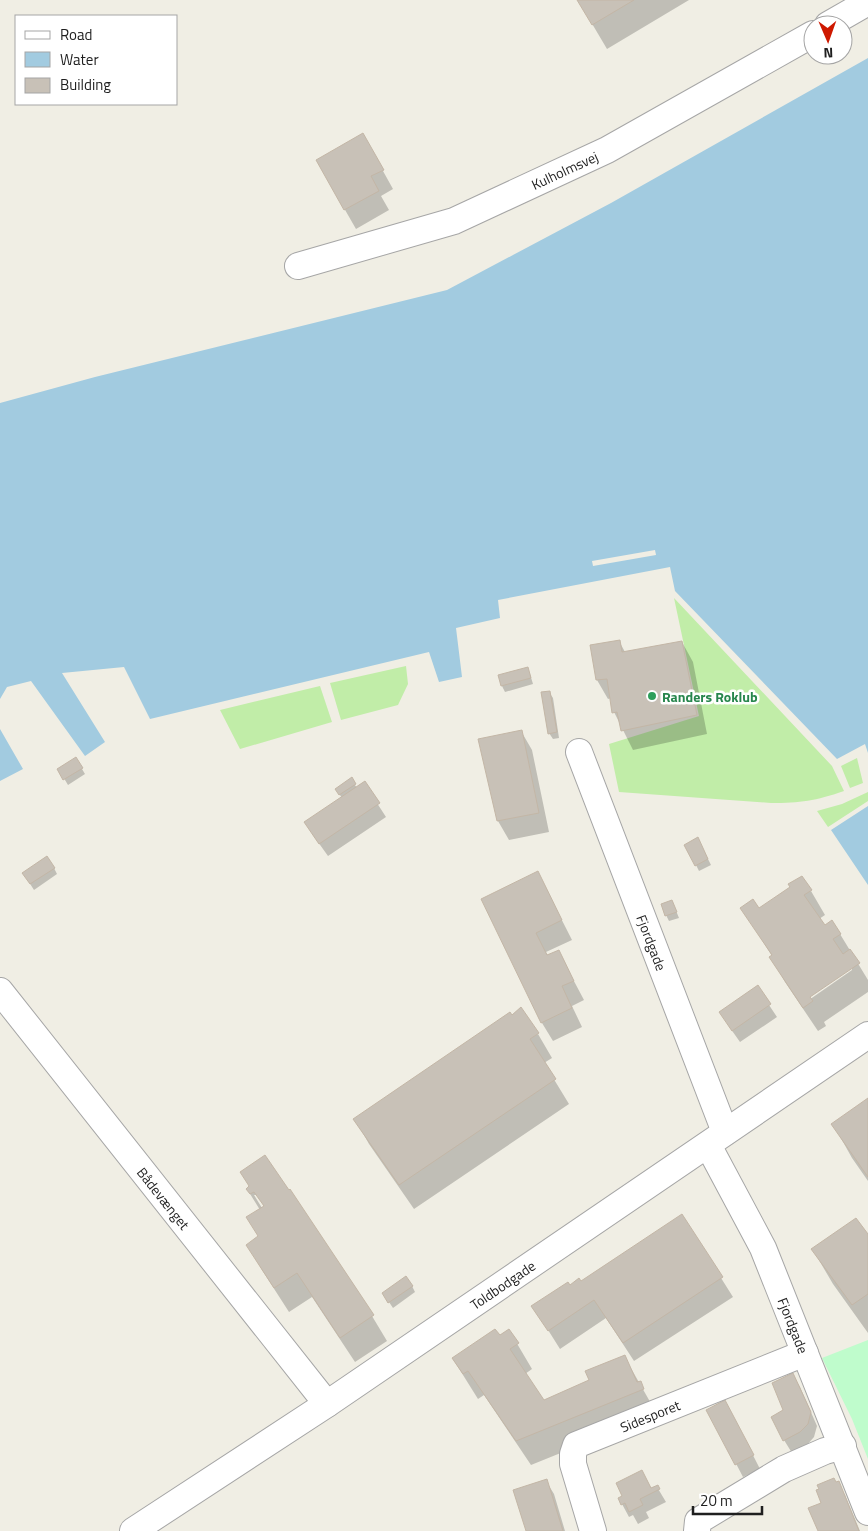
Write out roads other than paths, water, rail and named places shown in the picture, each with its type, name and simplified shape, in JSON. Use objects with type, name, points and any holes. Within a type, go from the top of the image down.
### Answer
[{"type":"street","points":[[845,15],[868,2]]},
{"type":"street","name":"Kulholmsvej","points":[[298,266],[454,221],[607,150],[803,40]]},
{"type":"street","name":"Fjordgade","points":[[579,752],[716,1138],[764,1248],[868,1512]]},
{"type":"street","name":"Bådevænget","points":[[0,990],[326,1404]]},
{"type":"street","name":"Toldbodgade","points":[[134,1531],[326,1404],[868,1035]]},
{"type":"street","name":"Sidesporet","points":[[593,1531],[573,1464],[573,1454],[576,1445],[805,1353]]},
{"type":"street","points":[[697,1531],[698,1521],[784,1468],[842,1446]]},
{"type":"water","points":[[868,58],[868,753],[865,744],[837,759],[675,591],[670,567],[498,600],[500,618],[456,628],[462,677],[439,682],[429,652],[150,719],[124,667],[62,673],[105,742],[85,756],[31,681],[7,687],[0,699],[0,403],[95,377],[447,290],[611,203]]},
{"type":"water","points":[[0,729],[23,769],[0,781]]},
{"type":"water","points":[[868,806],[868,885],[831,830]]},
{"type":"place","name":"Randers Roklub","points":[[652,696]]}]
